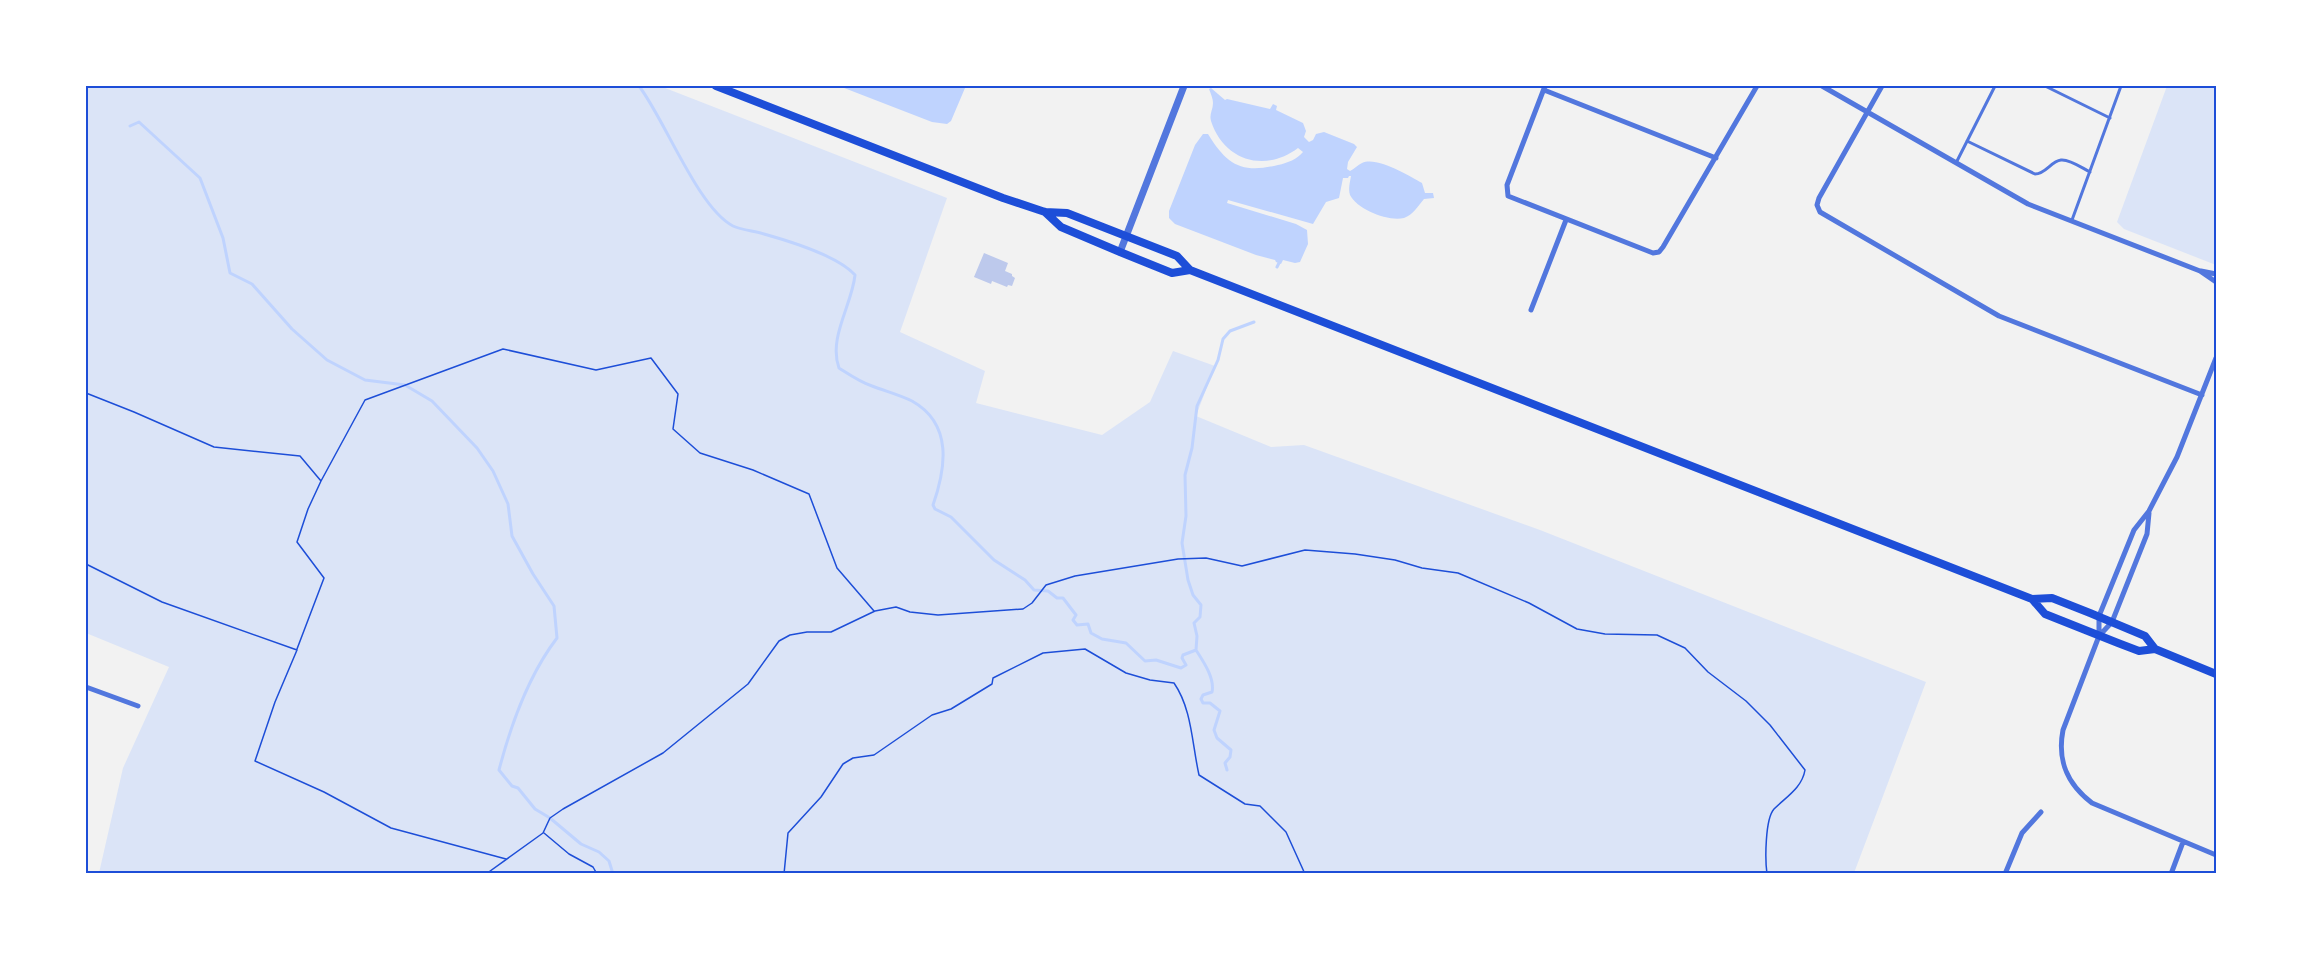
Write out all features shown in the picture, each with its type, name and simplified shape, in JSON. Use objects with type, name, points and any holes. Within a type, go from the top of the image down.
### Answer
[{"type":"main road","points":[[716,86],[1003,198],[1045,212],[1067,213],[1178,256],[1190,270],[2032,599],[2052,598],[2099,616],[2145,636],[2155,649]]},
{"type":"main road","points":[[1045,212],[1061,227],[1172,273],[1190,270]]},
{"type":"main road","points":[[2032,599],[2045,614],[2099,636],[2139,651],[2155,649],[2217,674]]},
{"type":"street","points":[[1120,252],[1184,86]]},
{"type":"street","points":[[1716,158],[1545,88],[1506,190],[1513,200],[1649,252],[1657,252],[1663,247],[1716,158],[1757,86]]},
{"type":"street","points":[[1822,86],[2028,204],[2200,271],[2217,274]]},
{"type":"street","points":[[1882,86],[1819,198],[1818,208],[1823,215],[1999,316],[2202,395]]},
{"type":"street","points":[[1531,310],[1566,220]]},
{"type":"street","points":[[2200,271],[2217,282]]},
{"type":"street","points":[[2217,358],[2177,457],[2149,511],[2134,530],[2099,616],[2099,636],[2063,730],[2060,744],[2064,768],[2075,788],[2092,802],[2217,855]]},
{"type":"street","points":[[2099,636],[2112,622],[2146,534],[2149,511]]},
{"type":"street","points":[[86,687],[138,706]]},
{"type":"street","points":[[2006,873],[2022,833],[2041,813]]},
{"type":"street","points":[[2171,873],[2183,842]]},
{"type":"lane","points":[[1956,163],[1995,86]]},
{"type":"lane","points":[[2045,86],[2110,118]]},
{"type":"lane","points":[[2072,222],[2121,86]]},
{"type":"lane","points":[[1967,141],[2035,174],[2041,174],[2058,161],[2064,160],[2090,172]]},
{"type":"path","points":[[507,859],[391,828],[324,792],[255,761],[275,702],[324,578],[297,542],[308,509],[321,481],[365,400],[503,349],[596,370],[651,358],[678,394],[673,429],[700,453],[753,470],[809,494],[837,568],[875,612]]},
{"type":"path","points":[[86,393],[214,447],[300,456],[321,481]]},
{"type":"path","points":[[486,873],[543,833],[550,818],[663,753],[726,703],[753,677],[779,641],[790,636],[807,632],[835,631],[875,612],[896,607],[910,612],[938,615],[1023,609],[1032,603],[1046,585],[1075,576],[1193,558],[1206,558],[1242,566],[1305,550],[1395,560],[1422,568],[1458,573],[1529,603],[1577,629],[1605,634],[1657,635],[1685,648],[1708,672],[1746,701],[1770,725],[1805,770],[1803,780],[1772,812],[1766,839],[1767,873]]},
{"type":"path","points":[[86,564],[162,602],[297,650]]},
{"type":"path","points":[[784,873],[788,832],[821,797],[843,764],[853,758],[874,755],[932,716],[951,709],[992,684],[993,678],[1043,653],[1085,649],[1126,673],[1150,680],[1174,683],[1190,721],[1192,745],[1199,774],[1245,804],[1260,806],[1286,832],[1305,873]]},
{"type":"path","points":[[543,833],[569,854],[593,867],[597,873]]},
{"type":"shaded area","points":[[86,86],[660,86],[947,198],[900,332],[985,371],[976,403],[1102,435],[1150,402],[1173,351],[1215,366],[1196,416],[1271,447],[1304,445],[1540,530],[1926,682],[1854,873],[99,873],[123,768],[169,667],[86,633]]},
{"type":"shaded area","points":[[2167,86],[2216,86],[2216,265],[2124,229],[2117,222]]},
{"type":"water","points":[[839,86],[973,86],[965,88],[951,121],[947,124],[932,122]]},
{"type":"water","points":[[1211,88],[1225,100],[1270,109],[1273,104],[1277,106],[1276,110],[1303,123],[1306,131],[1304,137],[1309,142],[1316,134],[1324,132],[1354,144],[1357,147],[1348,162],[1347,169],[1350,171],[1362,163],[1384,164],[1422,183],[1425,193],[1433,193],[1434,198],[1424,199],[1407,217],[1397,219],[1382,216],[1359,205],[1354,200],[1349,193],[1351,176],[1349,176],[1343,178],[1339,198],[1326,202],[1313,224],[1228,200],[1227,203],[1296,224],[1307,230],[1308,244],[1300,262],[1295,263],[1283,260],[1281,264],[1175,224],[1169,218],[1169,211],[1195,145],[1203,134],[1208,134],[1229,160],[1245,167],[1265,168],[1282,164],[1295,159],[1303,152],[1298,148],[1285,156],[1259,161],[1236,154],[1225,146],[1211,121],[1213,101],[1209,89]]},
{"type":"building","points":[[984,253],[1008,263],[1005,271],[1015,278],[1012,286],[1007,287],[992,281],[991,284],[974,277]]},
{"type":"waterway","points":[[639,86],[695,183],[720,216],[733,226],[813,250],[837,262],[855,275],[838,333],[836,357],[839,368],[863,382],[912,401],[934,422],[943,448],[941,476],[933,505],[935,509],[951,517],[994,560],[1025,580],[1034,590],[1048,591],[1057,598],[1063,598],[1076,615],[1073,620],[1077,625],[1088,624],[1091,633],[1102,639],[1126,643],[1145,661],[1156,660],[1181,668],[1186,665],[1182,658],[1183,655],[1196,650]]},
{"type":"waterway","points":[[130,126],[139,122],[200,178],[223,238],[230,273],[252,284],[292,329],[327,360],[365,380],[405,385],[432,401],[477,448],[493,471],[508,504],[512,536],[554,606],[557,638],[529,684],[509,735],[499,770],[535,809],[550,818],[581,844],[599,852],[609,861],[613,874]]},
{"type":"waterway","points":[[1277,267],[1279,263]]},
{"type":"waterway","points":[[1227,770],[1225,763],[1230,757],[1231,750],[1217,738],[1214,730],[1220,711],[1210,703],[1203,703],[1201,699],[1203,695],[1212,692],[1212,681],[1196,650],[1197,636],[1194,623],[1200,617],[1201,605],[1193,595],[1188,580],[1182,543],[1186,516],[1185,475],[1192,448],[1197,406],[1218,360],[1223,339],[1230,331],[1254,322]]}]
